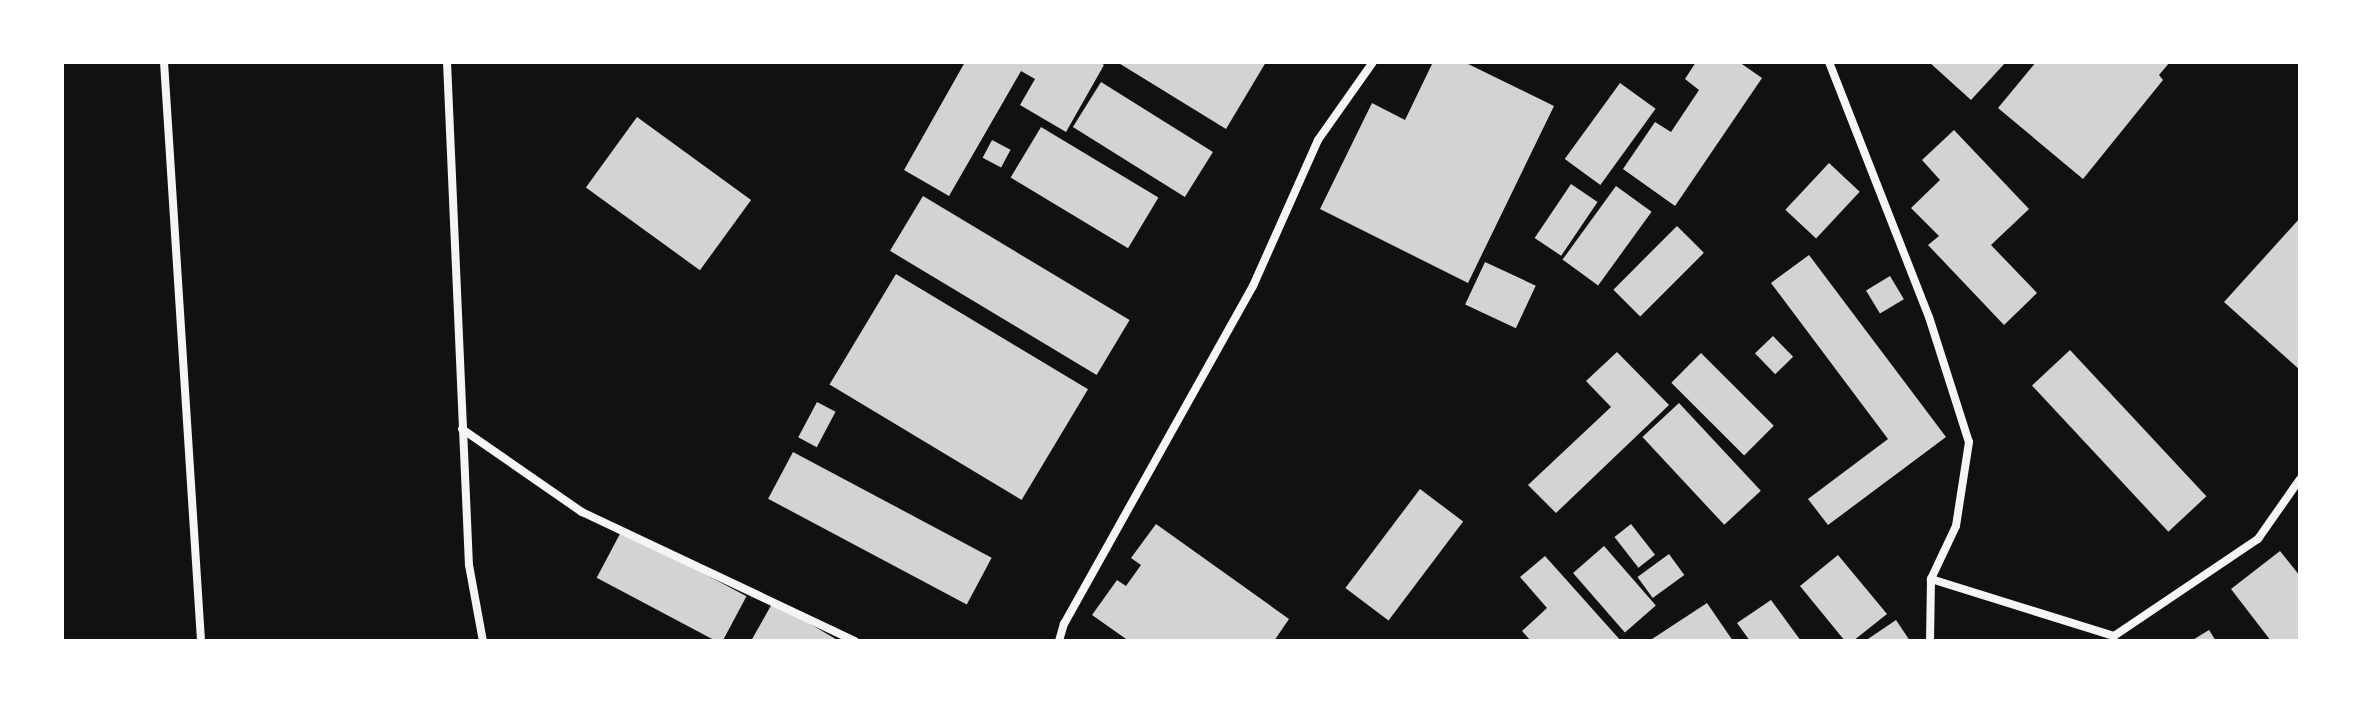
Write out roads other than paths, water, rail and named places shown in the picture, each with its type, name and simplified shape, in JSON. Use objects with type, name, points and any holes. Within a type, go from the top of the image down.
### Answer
[{"type":"street","points":[[164,62],[201,641]]},
{"type":"street","points":[[447,62],[469,565],[483,641]]},
{"type":"street","points":[[1059,641],[1064,624],[1253,286],[1318,140],[1373,62]]},
{"type":"street","points":[[1829,62],[1929,317],[1969,442],[1956,526],[1931,579],[1930,641]]},
{"type":"street","points":[[462,429],[582,512],[855,641]]},
{"type":"street","points":[[1931,579],[2114,636],[2258,539],[2300,479]]}]
